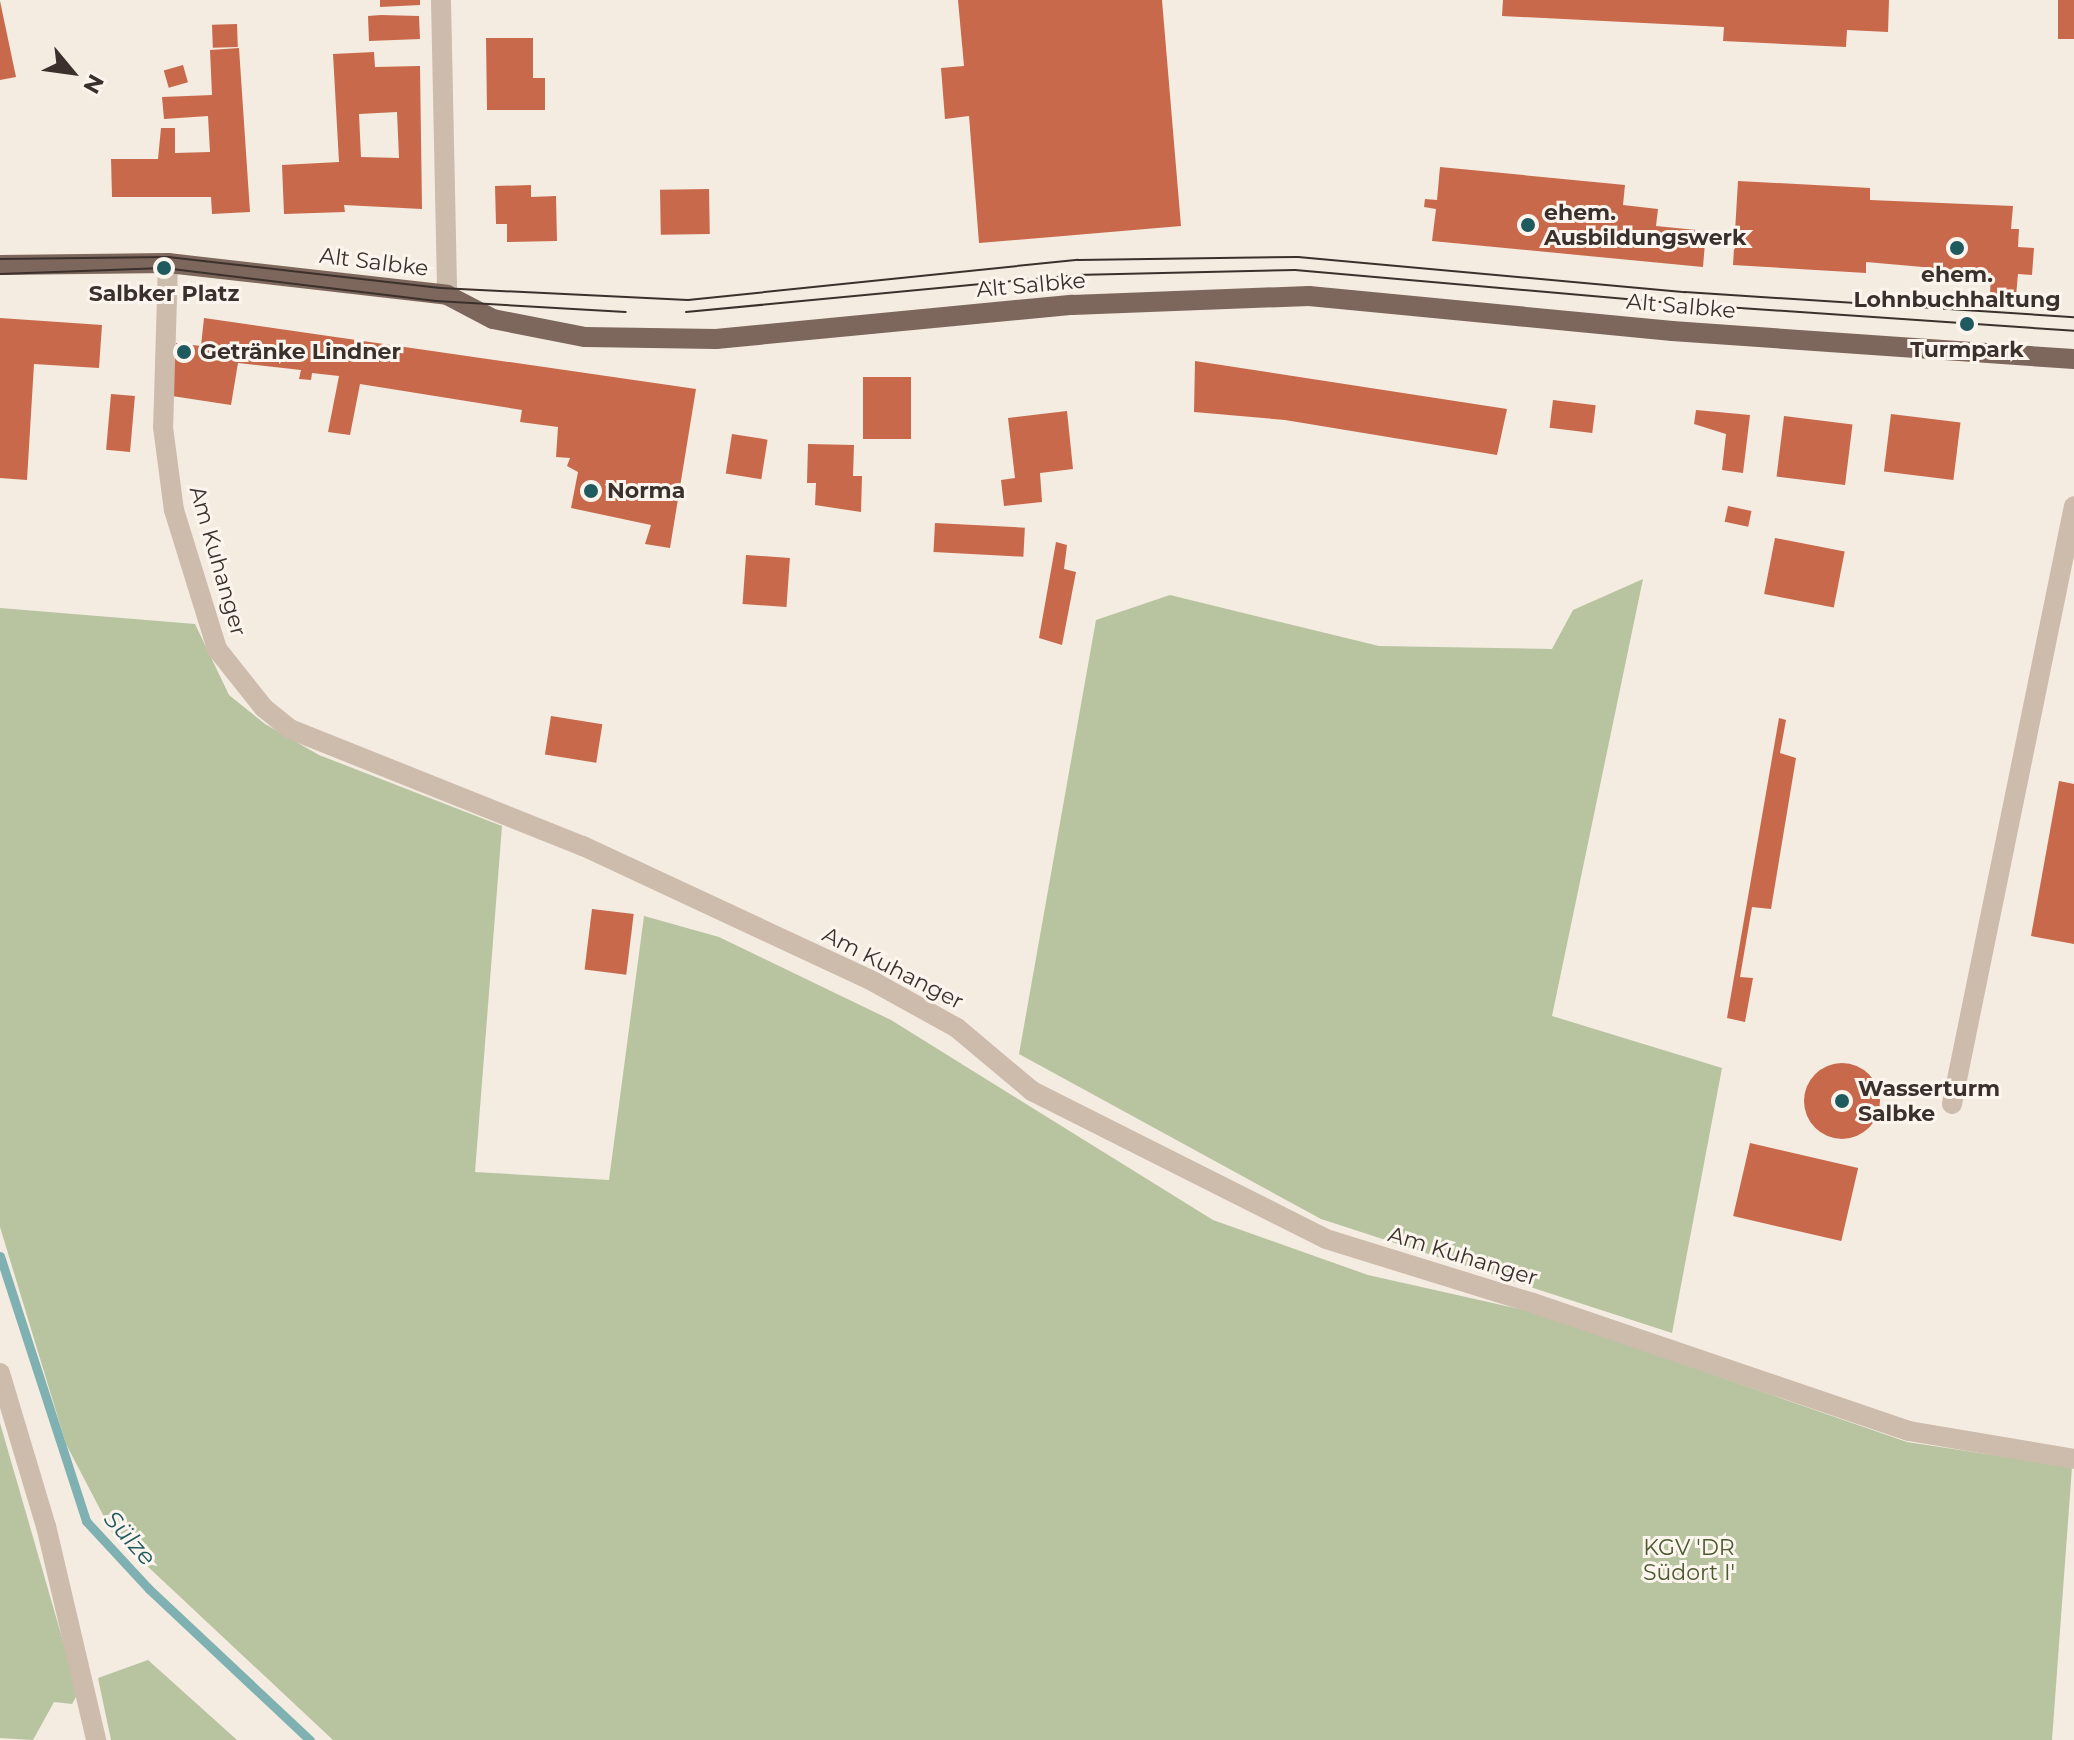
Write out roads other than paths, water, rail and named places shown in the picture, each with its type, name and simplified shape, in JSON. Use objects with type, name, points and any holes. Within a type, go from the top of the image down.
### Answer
[{"type":"main road","name":"Alt Salbke","points":[[0,265],[168,263],[447,295],[479,313],[536,331],[644,340],[716,339],[1072,305],[1309,296],[1686,332],[2074,359]]},
{"type":"street","points":[[441,0],[447,295]]},
{"type":"street","name":"Am Kuhanger","points":[[168,263],[163,427],[174,510],[217,649],[264,708],[290,729],[583,846],[874,982],[957,1028],[1032,1091],[1326,1239],[1533,1303],[1909,1431],[2074,1459]]},
{"type":"street","points":[[1952,1104],[2074,506]]},
{"type":"street","points":[[0,1373],[46,1526],[96,1740]]},
{"type":"waterway","name":"Sülze","points":[[0,1256],[86,1521],[149,1589],[310,1740]]},
{"type":"tram line","points":[[0,259],[168,257],[440,288],[688,300],[1078,260],[1298,257],[1685,292],[2074,317]]},
{"type":"tram line","points":[[0,274],[164,268],[436,301],[626,312]]},
{"type":"tram line","points":[[686,312],[1075,275],[1295,270],[1681,304],[2074,331]]},
{"type":"place","name":"ehem. Ausbildungswerk","points":[[1528,225]]},
{"type":"place","name":"ehem. Lohnbuchhaltung","points":[[1957,248]]},
{"type":"place","name":"Salbker Platz","points":[[164,268]]},
{"type":"place","name":"Turmpark","points":[[1967,324]]},
{"type":"place","name":"Getränke Lindner","points":[[184,352]]},
{"type":"place","name":"Norma","points":[[591,491]]},
{"type":"place","name":"Wasserturm Salbke","points":[[1842,1101]]},
{"type":"park label","name":"KGV 'DR Südort I'","points":[[1689,1560]]}]
